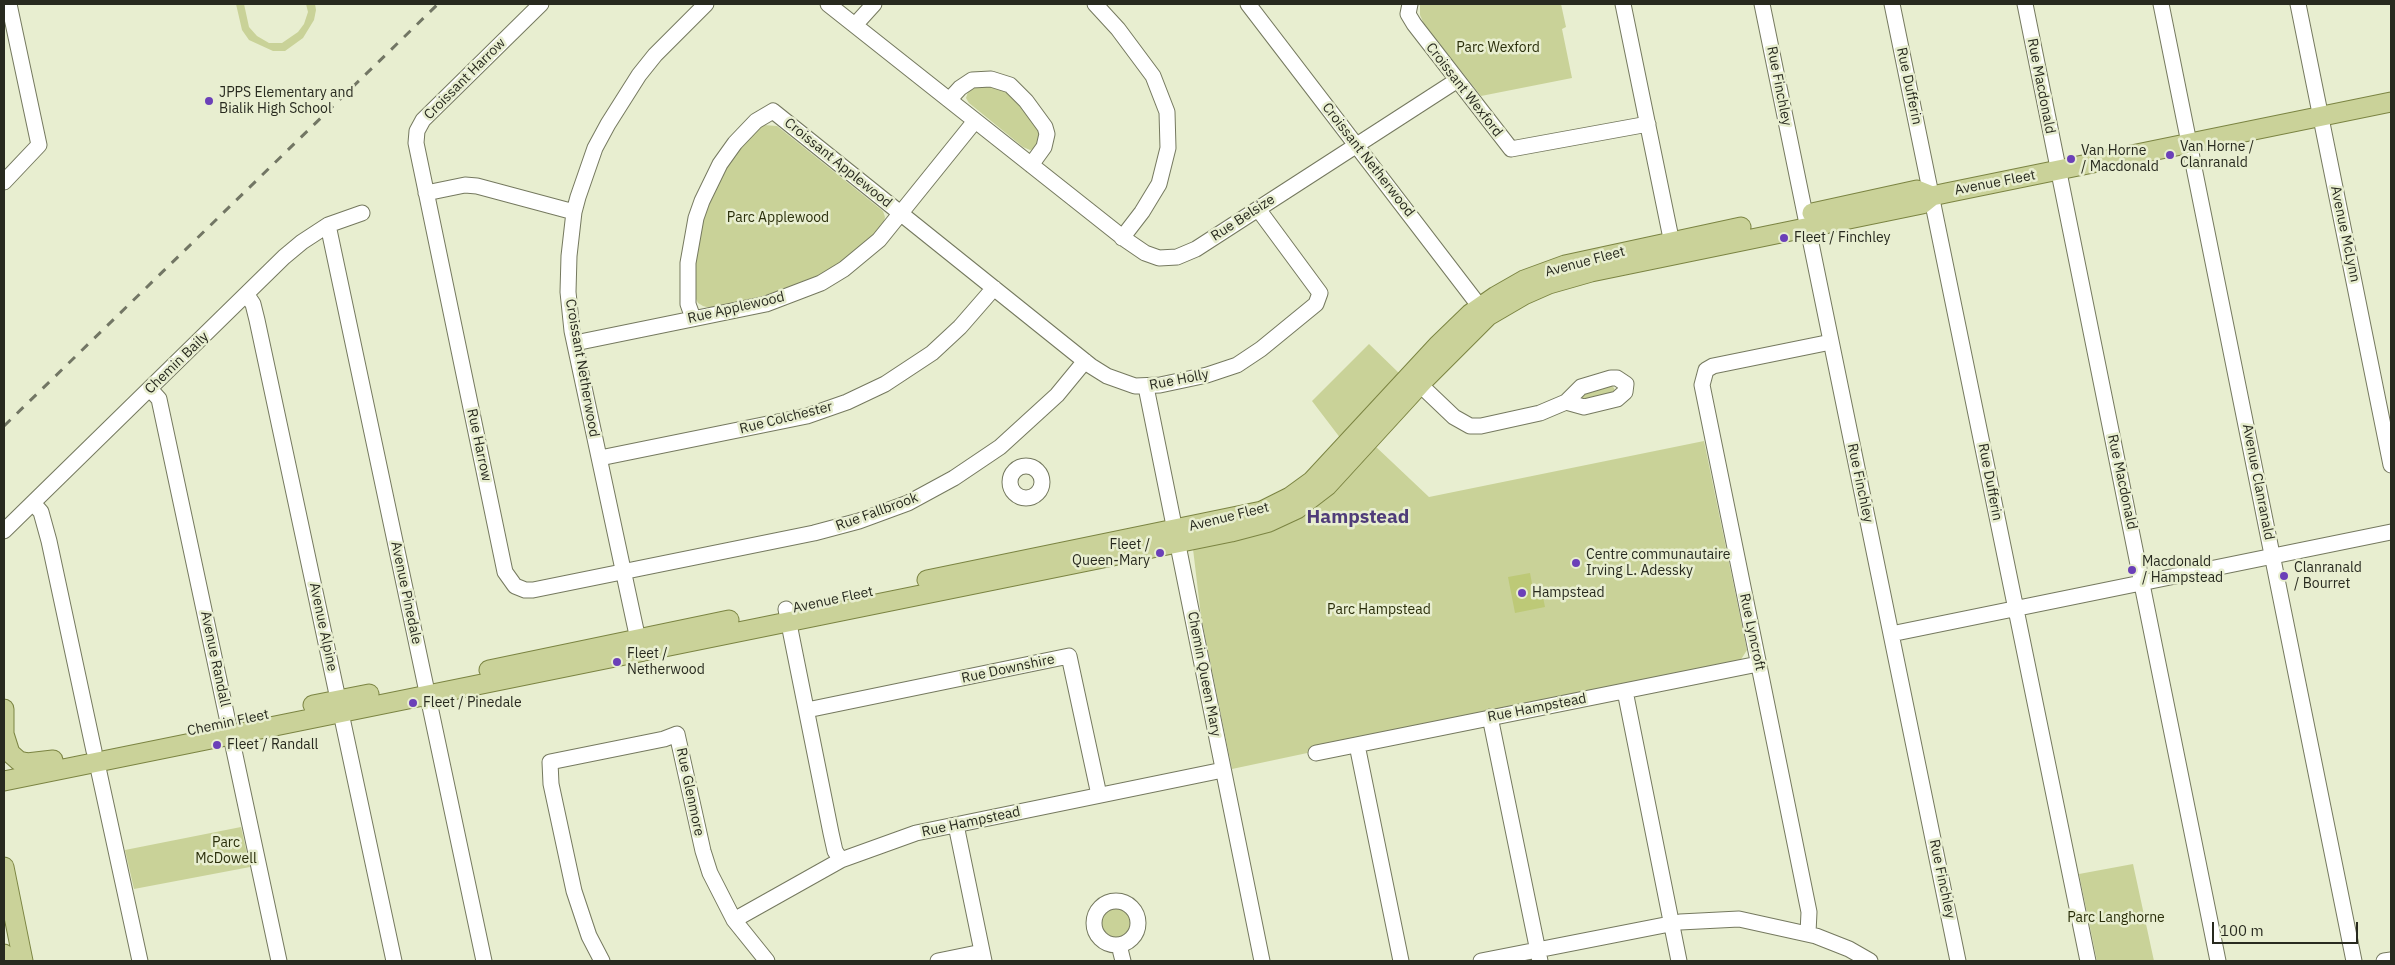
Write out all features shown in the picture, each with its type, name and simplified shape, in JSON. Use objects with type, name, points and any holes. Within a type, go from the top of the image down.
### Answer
[{"type":"main road","name":"Avenue Fleet","points":[[471,680],[639,644],[1176,536],[1269,522],[1297,509],[1327,486],[1415,380],[1484,312],[1563,279],[1673,248],[1807,220],[1922,204],[1932,196],[2391,102]]},
{"type":"main road","name":"Chemin Fleet","points":[[4,781],[96,757],[471,680]]},
{"type":"main road","points":[[4,709],[4,734]]},
{"type":"main road","name":"Chemin Fleet","points":[[4,734],[10,753],[19,761],[27,763],[39,764],[96,757]]},
{"type":"main road","points":[[4,867],[23,961]]},
{"type":"main road","points":[[4,954],[5,961]]},
{"type":"street","points":[[4,182],[39,145],[9,4]]},
{"type":"street","name":"Croissant Harrow","points":[[426,193],[416,143],[417,131],[423,120],[541,4]]},
{"type":"street","name":"Croissant Netherwood","points":[[639,644],[575,342],[570,310],[568,272],[574,212],[595,148],[624,95],[655,55],[706,4]]},
{"type":"street","name":"Rue Belsize","points":[[828,4],[1122,238],[1150,255],[1163,258],[1177,257],[1196,249],[1456,81]]},
{"type":"street","points":[[855,25],[874,4]]},
{"type":"street","points":[[1095,4],[1118,29],[1153,76],[1167,112],[1168,148],[1159,184],[1142,212],[1122,238]]},
{"type":"street","name":"Croissant Netherwood","points":[[1248,4],[1484,312]]},
{"type":"street","name":"Croissant Wexford","points":[[1395,4],[1409,9],[1456,81],[1511,149],[1648,124]]},
{"type":"street","points":[[1624,4],[1673,248]]},
{"type":"street","name":"Rue Finchley","points":[[1762,4],[1958,961]]},
{"type":"street","name":"Rue Dufferin","points":[[1892,4],[2088,961]]},
{"type":"street","name":"Rue Macdonald","points":[[2025,4],[2218,961]]},
{"type":"street","name":"Avenue Clanranald","points":[[2161,4],[2354,961]]},
{"type":"street","name":"Avenue McLynn","points":[[2298,4],[2391,465]]},
{"type":"street","points":[[949,100],[960,88],[972,80],[991,78],[1010,86],[1026,101],[1045,127],[1047,134],[1044,147],[1031,165]]},
{"type":"street","name":"Croissant Applewood","points":[[693,318],[688,304],[687,276],[689,249],[696,218],[720,164],[745,131],[762,117],[773,111],[901,214]]},
{"type":"street","name":"Rue Applewood","points":[[575,342],[766,304],[821,283],[864,254],[879,240],[975,121]]},
{"type":"street","points":[[426,193],[465,185],[478,186],[574,212]]},
{"type":"street","name":"Rue Harrow","points":[[426,193],[507,577],[515,586],[526,590],[623,572]]},
{"type":"street","name":"Rue Holly","points":[[901,214],[1085,361],[1112,378],[1135,386],[1146,387],[1207,375],[1237,365],[1261,349],[1316,304],[1320,293],[1258,208]]},
{"type":"street","name":"Chemin Baily","points":[[4,531],[302,242],[328,225],[362,213]]},
{"type":"street","name":"Avenue Pinedale","points":[[328,225],[484,961]]},
{"type":"street","name":"Rue Colchester","points":[[600,458],[806,416],[847,402],[885,384],[932,353],[960,327],[994,288]]},
{"type":"street","name":"Avenue Alpine","points":[[247,295],[257,320],[394,961]]},
{"type":"street","name":"Rue Lyncroft","points":[[1808,933],[1809,912],[1702,392],[1703,377],[1706,370],[1713,366],[1831,342]]},
{"type":"street","name":"Rue Fallbrook","points":[[623,572],[814,533],[859,521],[922,496],[976,465],[1000,447],[1046,406],[1085,361]]},
{"type":"street","points":[[1415,380],[1454,417],[1470,426],[1481,426],[1540,413],[1566,402]]},
{"type":"street","name":"Chemin Queen Mary","points":[[1146,387],[1262,961]]},
{"type":"street","name":"Avenue Randall","points":[[150,389],[158,399],[279,961]]},
{"type":"street","points":[[1000,447],[1017,469]]},
{"type":"street","points":[[33,503],[41,512],[50,541],[140,961]]},
{"type":"street","points":[[1891,634],[2391,532]]},
{"type":"street","points":[[787,615],[831,833],[836,851],[841,860]]},
{"type":"street","name":"Rue Downshire","points":[[807,710],[1069,656],[1098,795]]},
{"type":"street","name":"Rue Hampstead","points":[[1316,753],[1758,664]]},
{"type":"street","points":[[1624,690],[1679,961]]},
{"type":"street","points":[[1490,717],[1539,956]]},
{"type":"street","name":"Rue Glenmore","points":[[602,961],[589,936],[574,891],[553,792],[550,762],[664,739],[676,734],[683,755],[703,850],[720,894],[734,920],[767,961]]},
{"type":"street","points":[[1357,745],[1401,961]]},
{"type":"street","name":"Rue Hampstead","points":[[734,920],[841,860],[890,841],[956,825],[1224,770]]},
{"type":"street","points":[[938,961],[983,956],[956,825]]},
{"type":"street","points":[[1481,961],[1539,956],[1672,923],[1739,919],[1808,933],[1849,949],[1870,961]]},
{"type":"street","points":[[1119,946],[1123,961]]},
{"type":"street","points":[[2384,961],[2391,960]]},
{"type":"green space","points":[[236,4],[244,4],[249,27],[257,36],[269,43],[282,43],[298,32],[304,24],[308,12],[306,4],[315,4],[316,10],[314,20],[303,38],[285,51],[273,51],[249,40],[242,30]]},
{"type":"green space","name":"Parc Wexford","points":[[1420,4],[1561,4],[1566,27],[1562,29],[1572,78],[1481,96],[1424,24],[1420,15]]},
{"type":"green space","points":[[988,84],[1011,93],[1039,129],[1042,138],[1035,149],[1030,150],[1023,147],[969,103],[966,98],[969,89],[974,86]]},
{"type":"green space","name":"Parc Applewood","points":[[763,125],[777,126],[883,211],[885,217],[883,226],[863,246],[822,275],[765,297],[710,308],[703,306],[698,303],[694,295],[695,255],[704,216],[714,188],[729,163],[745,141]]},
{"type":"green space","points":[[1369,344],[1400,374],[1341,439],[1312,401]]},
{"type":"green space","points":[[1610,384],[1615,392],[1583,400],[1582,394]]},
{"type":"green space","name":"Parc Hampstead","points":[[1704,441],[1747,650],[1740,661],[1232,769],[1201,616],[1193,549],[1374,445],[1429,497]]},
{"type":"green space","name":"Parc McDowell","points":[[241,827],[250,867],[134,889],[125,850]]},
{"type":"green space","name":"Parc Langhorne","points":[[2133,864],[2154,961],[2097,961],[2079,874]]},
{"type":"green space","points":[[1115,905],[1127,910],[1132,922],[1127,934],[1115,939],[1103,934],[1098,922],[1103,910]]},
{"type":"shaded area","name":"Hampstead","points":[[1530,573],[1534,594],[1542,592],[1545,607],[1515,613],[1508,577]]},
{"type":"railway","points":[[4,426],[438,4]]},
{"type":"place","name":"JPPS Elementary and Bialik High School","points":[[209,101]]},
{"type":"place","name":"Van Horne / Clanranald","points":[[2170,155]]},
{"type":"place","name":"Van Horne / Macdonald","points":[[2071,159]]},
{"type":"place","name":"Fleet / Finchley","points":[[1784,238]]},
{"type":"place","name":"Fleet / Queen-Mary","points":[[1160,553]]},
{"type":"place","name":"Centre communautaire Irving L. Adessky","points":[[1576,563]]},
{"type":"place","name":"Macdonald / Hampstead","points":[[2132,570]]},
{"type":"place","name":"Clanranald / Bourret","points":[[2284,576]]},
{"type":"place","name":"Hampstead","points":[[1522,593]]},
{"type":"place","name":"Fleet / Netherwood","points":[[617,662]]},
{"type":"place","name":"Fleet / Pinedale","points":[[413,703]]},
{"type":"place","name":"Fleet / Randall","points":[[217,745]]},
{"type":"district","name":"Hampstead","points":[[1358,518]]}]
